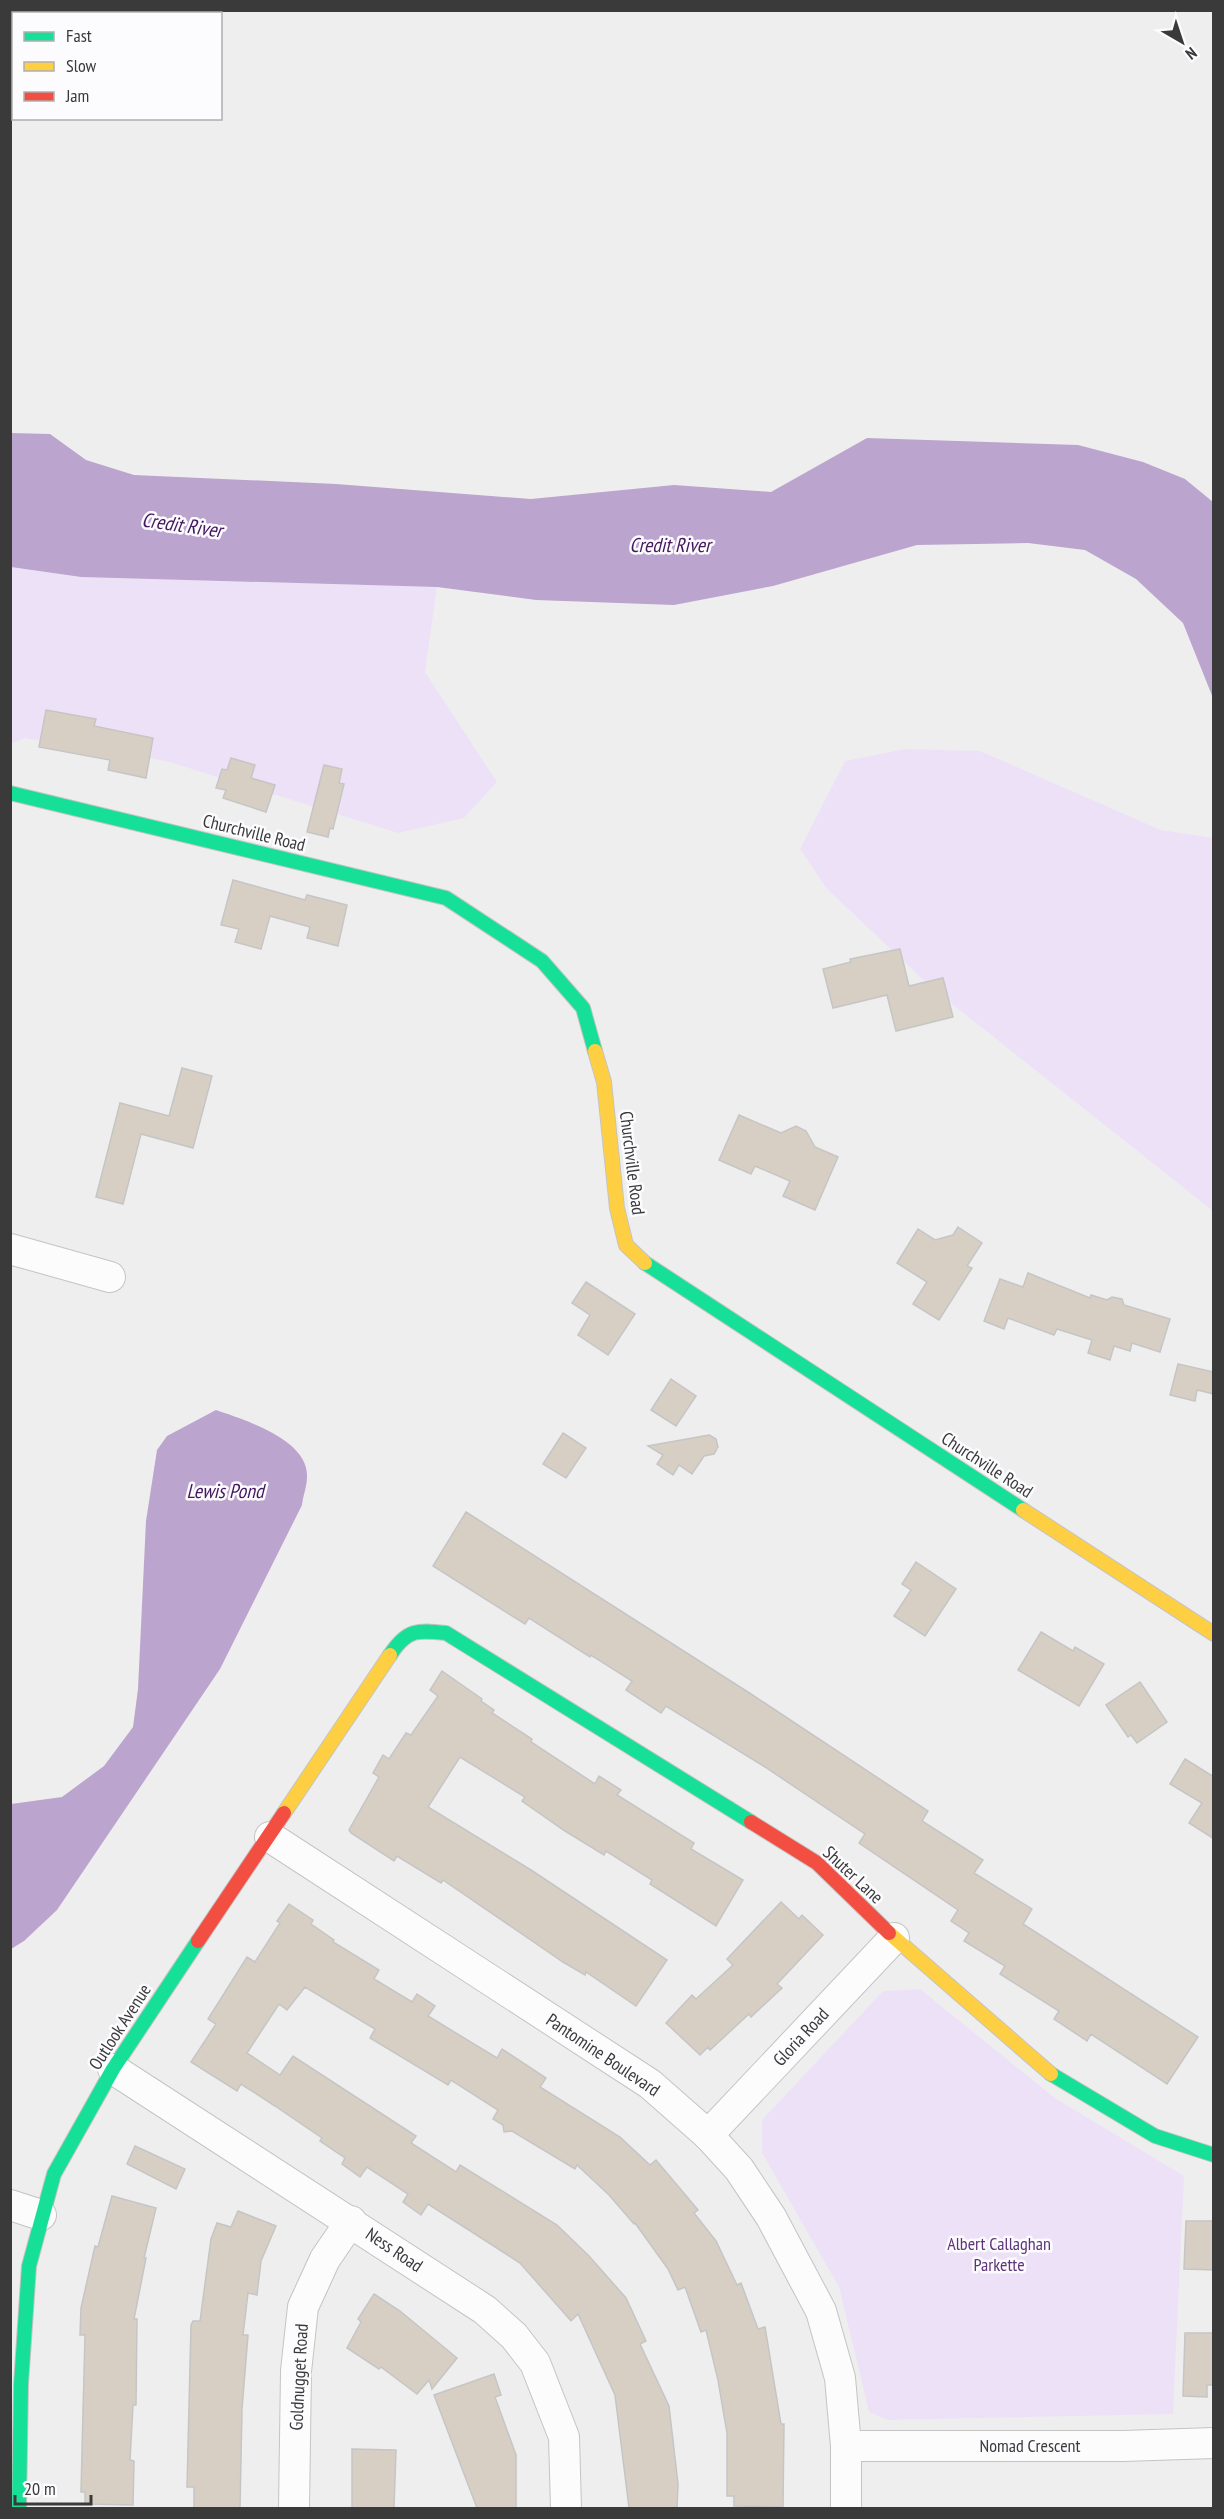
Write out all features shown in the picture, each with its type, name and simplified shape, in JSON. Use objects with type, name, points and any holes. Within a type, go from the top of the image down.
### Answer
[{"type":"street","name":"Churchville Road","points":[[10,793],[446,898],[542,961],[583,1008],[604,1082],[617,1208],[626,1245],[648,1266],[1214,1634]]},
{"type":"street","points":[[23,1253],[110,1277]]},
{"type":"street","name":"Outlook Avenue","points":[[19,2508],[21,2384],[29,2266],[54,2174],[113,2069],[399,1641],[417,1630]]},
{"type":"street","name":"Shuter Lane","points":[[417,1630],[446,1633],[817,1863],[894,1938],[1046,2071],[1155,2136],[1214,2155]]},
{"type":"street","name":"Pantomine Boulevard","points":[[270,1837],[650,2084],[708,2135],[739,2169],[771,2217],[821,2311],[840,2378],[846,2446],[846,2508]]},
{"type":"street","name":"Gloria Road","points":[[708,2135],[894,1938]]},
{"type":"street","name":"Ness Road","points":[[113,2069],[485,2310],[514,2336],[535,2363],[564,2437],[566,2508]]},
{"type":"street","points":[[10,2205],[41,2215]]},
{"type":"street","name":"Goldnugget Road","points":[[294,2508],[296,2371],[303,2307],[325,2259],[351,2222]]},
{"type":"street","name":"Nomad Crescent","points":[[846,2446],[1123,2446],[1214,2443]]},
{"type":"green space","points":[[11,567],[81,577],[437,587],[425,672],[497,782],[464,818],[398,833],[166,761],[24,738],[11,744]]},
{"type":"green space","points":[[905,749],[980,751],[1161,830],[1213,838],[1213,1211],[932,988],[827,889],[800,849],[845,761]]},
{"type":"green space","name":"Albert Callaghan Parkette","points":[[920,1989],[1055,2098],[1184,2176],[1173,2414],[888,2420],[869,2412],[839,2287],[762,2153],[762,2120],[883,1991]]},
{"type":"water","name":"Credit River","points":[[11,433],[50,434],[86,460],[134,475],[336,484],[531,499],[674,485],[771,492],[867,438],[1078,445],[1143,462],[1185,479],[1213,502],[1213,698],[1183,623],[1136,579],[1085,550],[1028,543],[917,545],[773,586],[674,605],[536,600],[437,587],[81,577],[11,567]]},
{"type":"water","name":"Lewis Pond","points":[[216,1410],[273,1433],[298,1452],[305,1464],[307,1477],[302,1505],[220,1669],[57,1910],[24,1941],[11,1949],[11,1804],[62,1797],[104,1766],[133,1727],[138,1689],[146,1521],[157,1450],[167,1436]]},
{"type":"building","points":[[46,710],[96,719],[94,726],[153,738],[146,778],[108,770],[110,760],[39,747]]},
{"type":"building","points":[[231,758],[255,765],[251,778],[275,785],[266,812],[223,798],[226,790],[216,788],[222,769],[227,770]]},
{"type":"building","points":[[324,765],[342,769],[339,783],[344,784],[333,829],[330,828],[328,837],[307,832]]},
{"type":"building","points":[[233,880],[305,900],[307,895],[347,905],[338,946],[307,938],[310,927],[270,916],[261,949],[235,942],[239,929],[221,925]]},
{"type":"building","points":[[900,949],[909,986],[943,978],[953,1017],[896,1031],[887,995],[833,1008],[823,969],[851,962],[850,959]]},
{"type":"building","points":[[182,1068],[212,1076],[193,1148],[141,1134],[123,1204],[96,1197],[120,1103],[169,1116]]},
{"type":"building","points":[[739,1115],[781,1133],[796,1126],[806,1131],[815,1147],[838,1157],[815,1210],[783,1196],[790,1181],[755,1166],[751,1174],[719,1160]]},
{"type":"building","points":[[958,1227],[982,1243],[967,1266],[972,1268],[939,1320],[913,1304],[927,1282],[897,1263],[918,1229],[935,1240],[953,1235]]},
{"type":"building","points":[[1028,1273],[1090,1298],[1091,1295],[1107,1300],[1112,1297],[1122,1299],[1124,1305],[1170,1319],[1160,1352],[1132,1343],[1130,1351],[1114,1346],[1110,1360],[1088,1353],[1092,1340],[1057,1329],[1054,1335],[1008,1318],[1004,1329],[984,1321],[1000,1279],[1023,1287]]},
{"type":"building","points":[[586,1282],[635,1314],[608,1355],[578,1335],[590,1315],[572,1303]]},
{"type":"building","points":[[1178,1364],[1214,1372],[1214,1394],[1197,1390],[1195,1401],[1170,1395]]},
{"type":"building","points":[[671,1379],[696,1396],[676,1426],[651,1410]]},
{"type":"building","points":[[563,1433],[586,1448],[566,1478],[543,1464]]},
{"type":"building","points":[[709,1435],[716,1439],[718,1447],[714,1454],[704,1456],[692,1474],[679,1465],[673,1475],[657,1464],[663,1455],[648,1446]]},
{"type":"building","points":[[466,1512],[751,1694],[928,1811],[922,1821],[983,1860],[974,1873],[1032,1909],[1023,1924],[1198,2037],[1167,2084],[1091,2034],[1087,2041],[1054,2019],[1059,2011],[1000,1974],[1005,1966],[964,1941],[969,1933],[951,1921],[958,1910],[859,1843],[865,1834],[765,1767],[666,1706],[661,1713],[626,1690],[632,1681],[591,1655],[590,1657],[529,1618],[525,1624],[433,1566]]},
{"type":"building","points":[[916,1562],[956,1589],[925,1636],[894,1616],[911,1590],[902,1584]]},
{"type":"building","points":[[1041,1632],[1073,1651],[1075,1647],[1104,1664],[1079,1706],[1018,1670]]},
{"type":"building","points":[[442,1671],[482,1699],[481,1701],[494,1710],[492,1713],[532,1739],[531,1742],[595,1784],[599,1776],[621,1790],[617,1795],[694,1843],[691,1849],[743,1880],[716,1926],[650,1884],[652,1880],[606,1851],[604,1855],[565,1831],[522,1801],[525,1797],[460,1757],[428,1807],[531,1870],[667,1960],[636,2006],[586,1972],[585,1975],[563,1962],[443,1880],[441,1883],[397,1856],[394,1861],[349,1830],[379,1777],[373,1773],[383,1755],[389,1759],[406,1733],[411,1735],[438,1696],[430,1690]]},
{"type":"building","points":[[1140,1682],[1167,1722],[1137,1743],[1131,1735],[1128,1737],[1106,1705]]},
{"type":"building","points":[[1185,1759],[1214,1777],[1214,1839],[1189,1823],[1202,1803],[1170,1784]]},
{"type":"building","points":[[781,1902],[799,1919],[802,1915],[823,1935],[777,1984],[782,1988],[751,2017],[749,2014],[710,2050],[708,2047],[700,2055],[666,2023],[692,1995],[696,1999],[733,1965],[727,1959]]},
{"type":"building","points":[[289,1904],[313,1920],[311,1924],[334,1940],[333,1942],[379,1970],[374,1979],[412,2002],[417,1994],[435,2006],[428,2016],[497,2058],[502,2049],[546,2078],[540,2087],[620,2137],[650,2165],[656,2160],[698,2210],[694,2213],[716,2241],[737,2285],[741,2283],[758,2329],[765,2327],[781,2424],[784,2424],[783,2507],[734,2506],[734,2496],[727,2496],[727,2433],[706,2330],[701,2332],[685,2287],[678,2290],[668,2269],[635,2223],[577,2165],[575,2169],[512,2131],[504,2132],[503,2125],[493,2119],[498,2110],[451,2080],[448,2085],[370,2038],[375,2029],[305,1987],[287,2010],[279,2004],[247,2053],[280,2075],[293,2056],[416,2136],[411,2143],[456,2172],[460,2165],[557,2225],[589,2256],[626,2298],[646,2341],[640,2344],[669,2406],[678,2484],[677,2508],[629,2508],[615,2395],[578,2314],[571,2321],[520,2263],[428,2204],[421,2215],[403,2202],[408,2194],[367,2167],[360,2177],[342,2164],[345,2158],[320,2141],[322,2138],[275,2106],[241,2084],[237,2091],[191,2062],[216,2024],[208,2019],[247,1957],[255,1962],[280,1923],[277,1921]]},
{"type":"building","points":[[135,2146],[185,2169],[176,2189],[127,2164]]},
{"type":"building","points":[[112,2196],[156,2208],[144,2258],[146,2258],[134,2319],[137,2319],[136,2405],[133,2405],[130,2460],[134,2461],[133,2505],[85,2504],[85,2492],[81,2492],[85,2335],[80,2335],[81,2308],[95,2246],[98,2247]]},
{"type":"building","points":[[238,2211],[276,2226],[261,2261],[257,2295],[248,2293],[243,2335],[248,2335],[242,2409],[240,2508],[194,2508],[194,2487],[187,2487],[191,2325],[193,2321],[200,2321],[211,2239],[217,2223],[231,2227]]},
{"type":"building","points":[[1186,2221],[1214,2221],[1214,2270],[1184,2269]]},
{"type":"building","points":[[374,2294],[400,2311],[457,2358],[432,2389],[429,2380],[417,2394],[381,2367],[379,2369],[347,2348],[361,2322],[358,2319]]},
{"type":"building","points":[[1185,2333],[1214,2333],[1214,2385],[1207,2385],[1207,2397],[1183,2396]]},
{"type":"building","points":[[494,2374],[501,2395],[495,2397],[516,2455],[516,2508],[477,2508],[434,2395]]},
{"type":"building","points":[[352,2449],[396,2450],[394,2508],[352,2508]]},
{"type":"traffic: fast","points":[[10,793],[446,898],[542,961],[583,1008],[595,1051]]},
{"type":"traffic: fast","points":[[645,1263],[1023,1510]]},
{"type":"traffic: fast","points":[[390,1655],[402,1640],[414,1633],[446,1633],[751,1822]]},
{"type":"traffic: fast","points":[[19,2508],[21,2384],[29,2266],[54,2174],[113,2069],[198,1941]]},
{"type":"traffic: fast","points":[[1051,2074],[1155,2136],[1214,2155]]},
{"type":"traffic: slow","points":[[595,1051],[604,1082],[617,1208],[626,1245],[645,1263]]},
{"type":"traffic: slow","points":[[1023,1510],[1214,1634]]},
{"type":"traffic: slow","points":[[284,1813],[390,1655]]},
{"type":"traffic: slow","points":[[889,1933],[1051,2074]]},
{"type":"traffic: jam","points":[[198,1941],[284,1813]]},
{"type":"traffic: jam","points":[[751,1822],[817,1863],[889,1933]]}]
